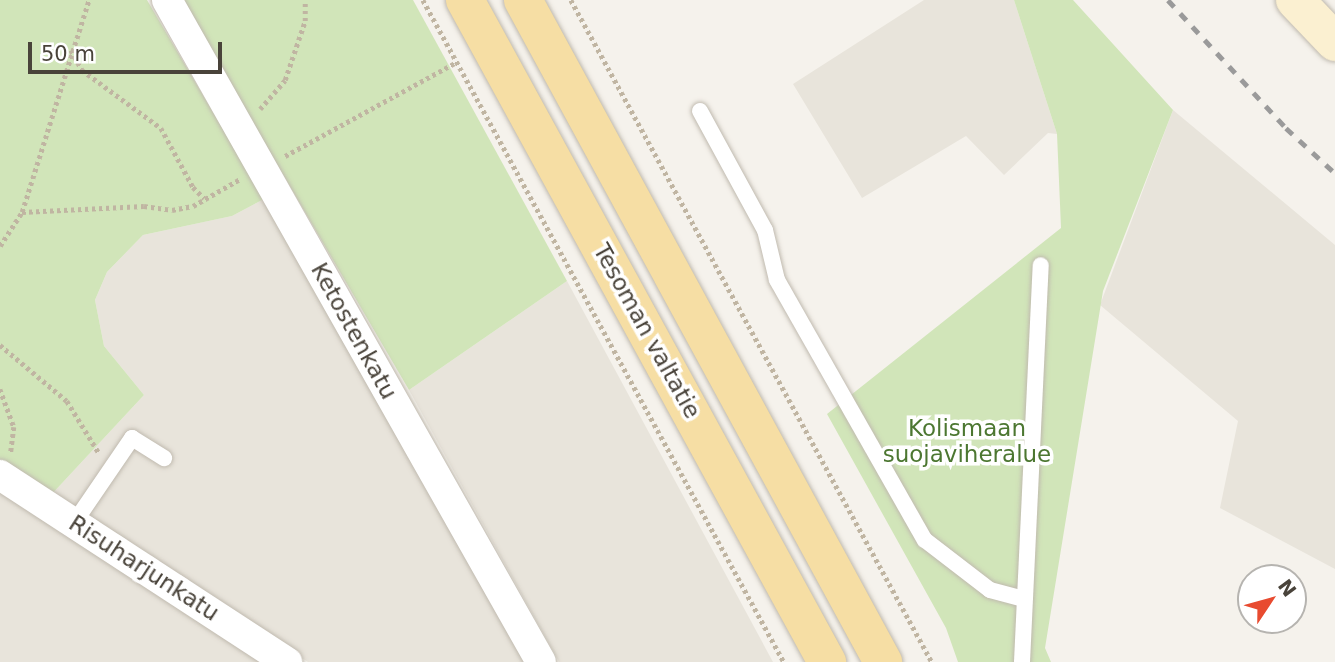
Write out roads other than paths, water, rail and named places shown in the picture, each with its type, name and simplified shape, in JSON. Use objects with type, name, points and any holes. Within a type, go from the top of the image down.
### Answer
[{"type":"main road","name":"Tesoman valtatie","points":[[465,0],[827,662]]},
{"type":"main road","points":[[523,0],[883,662]]},
{"type":"street","name":"Ketostenkatu","points":[[167,0],[541,662]]},
{"type":"street","points":[[1295,0],[1335,42]]},
{"type":"street","name":"Risuharjunkatu","points":[[6,479],[287,662]]},
{"type":"lane","points":[[700,111],[765,230],[777,280],[925,540],[990,590],[1023,599]]},
{"type":"lane","points":[[1022,662],[1041,265]]},
{"type":"lane","points":[[74,523],[132,438],[164,458]]},
{"type":"railway","points":[[1168,0],[1286,128],[1335,173]]},
{"type":"park label","name":"Kolismaan suojaviheralue","points":[[967,441]]}]
